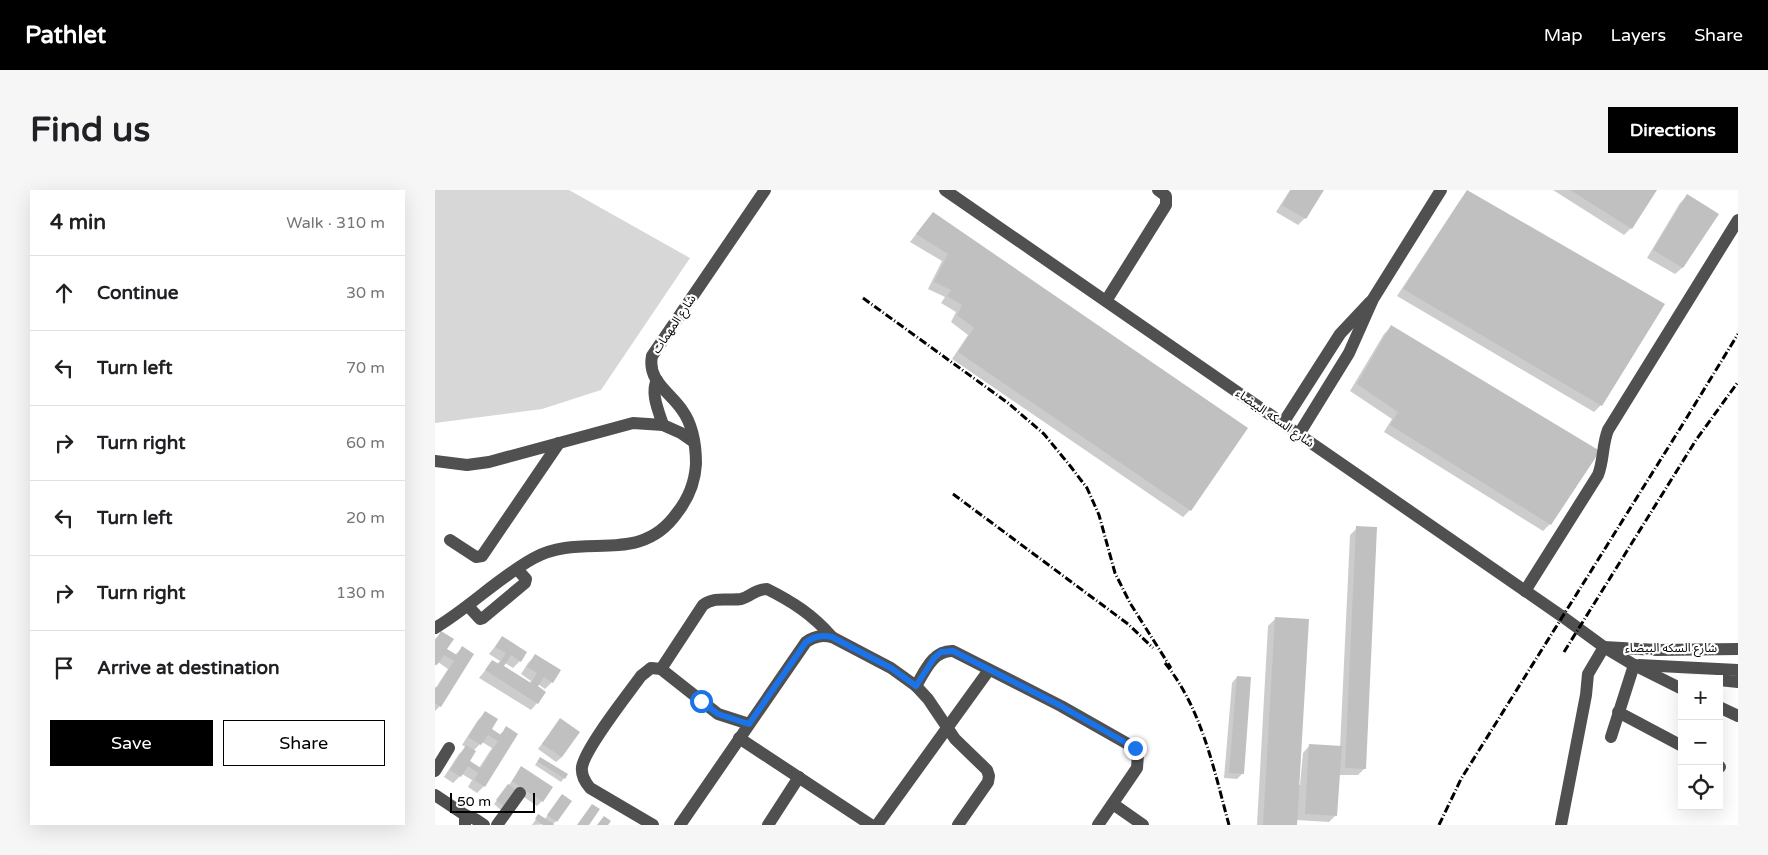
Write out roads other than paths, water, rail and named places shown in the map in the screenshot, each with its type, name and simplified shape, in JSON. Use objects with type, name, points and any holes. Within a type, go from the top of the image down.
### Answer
[{"type":"street","name":"شارع المهمات","points":[[435,628],[535,558],[549,552],[580,546],[611,547],[639,542],[664,527],[675,517],[690,492],[696,464],[694,442],[689,422],[682,409],[652,373],[652,356],[765,190]]},
{"type":"street","name":"شارع السكه البيضاء","points":[[945,190],[1603,646],[1633,665],[1678,687]]},
{"type":"street","points":[[1106,301],[1166,205],[1166,196],[1158,190]]},
{"type":"street","points":[[1299,434],[1349,353],[1373,299],[1441,190]]},
{"type":"street","points":[[1525,592],[1598,475],[1608,430],[1738,220]]},
{"type":"street","points":[[1283,423],[1340,334],[1373,299]]},
{"type":"street","points":[[657,380],[654,385],[654,394],[663,425]]},
{"type":"street","points":[[435,461],[446,464],[467,465],[489,462],[633,423],[663,425],[681,433],[694,442]]},
{"type":"street","points":[[450,540],[476,557],[481,556],[559,443]]},
{"type":"street","points":[[468,606],[479,618],[483,618],[526,581],[526,578],[517,569]]},
{"type":"street","points":[[661,669],[703,605],[712,600],[744,598],[761,589],[767,589],[801,608],[818,621],[832,637],[891,668],[916,686],[928,699],[947,728],[987,770],[989,776],[985,787],[958,825]]},
{"type":"street","points":[[680,825],[806,642],[819,636],[832,637]]},
{"type":"street","points":[[1561,825],[1586,696],[1586,680],[1603,646]]},
{"type":"street","name":"شارع السكه البيضاء","points":[[1603,646],[1657,650],[1738,649]]},
{"type":"street","points":[[916,686],[934,658],[947,650],[960,653],[989,670],[1061,706],[1135,748],[1138,754],[1137,768],[1098,825]]},
{"type":"street","points":[[1611,736],[1633,665],[1713,667],[1738,670]]},
{"type":"street","points":[[653,825],[590,788],[582,774],[583,766],[591,747],[641,676],[651,668],[661,669],[718,714],[749,724]]},
{"type":"street","points":[[877,825],[989,670]]},
{"type":"street","points":[[1723,680],[1738,682]]},
{"type":"street","points":[[1667,682],[1678,681]]},
{"type":"street","points":[[1723,709],[1738,716]]},
{"type":"street","points":[[1619,712],[1678,744]]},
{"type":"street","points":[[739,738],[871,825]]},
{"type":"street","points":[[435,771],[449,748]]},
{"type":"street","points":[[768,825],[799,777]]},
{"type":"street","points":[[497,825],[521,793]]},
{"type":"street","points":[[435,795],[465,820],[475,819],[484,825]]},
{"type":"street","points":[[1113,804],[1143,825]]},
{"type":"railway","points":[[863,298],[1008,403],[1044,434],[1087,488],[1099,515],[1115,573],[1130,603],[1171,668]]},
{"type":"railway","points":[[1439,825],[1461,779],[1738,334]]},
{"type":"railway","points":[[1564,652],[1696,440],[1738,382]]},
{"type":"railway","points":[[953,494],[1128,624],[1153,648]]},
{"type":"railway","points":[[1165,663],[1178,681],[1198,720],[1212,762],[1229,825]]}]
